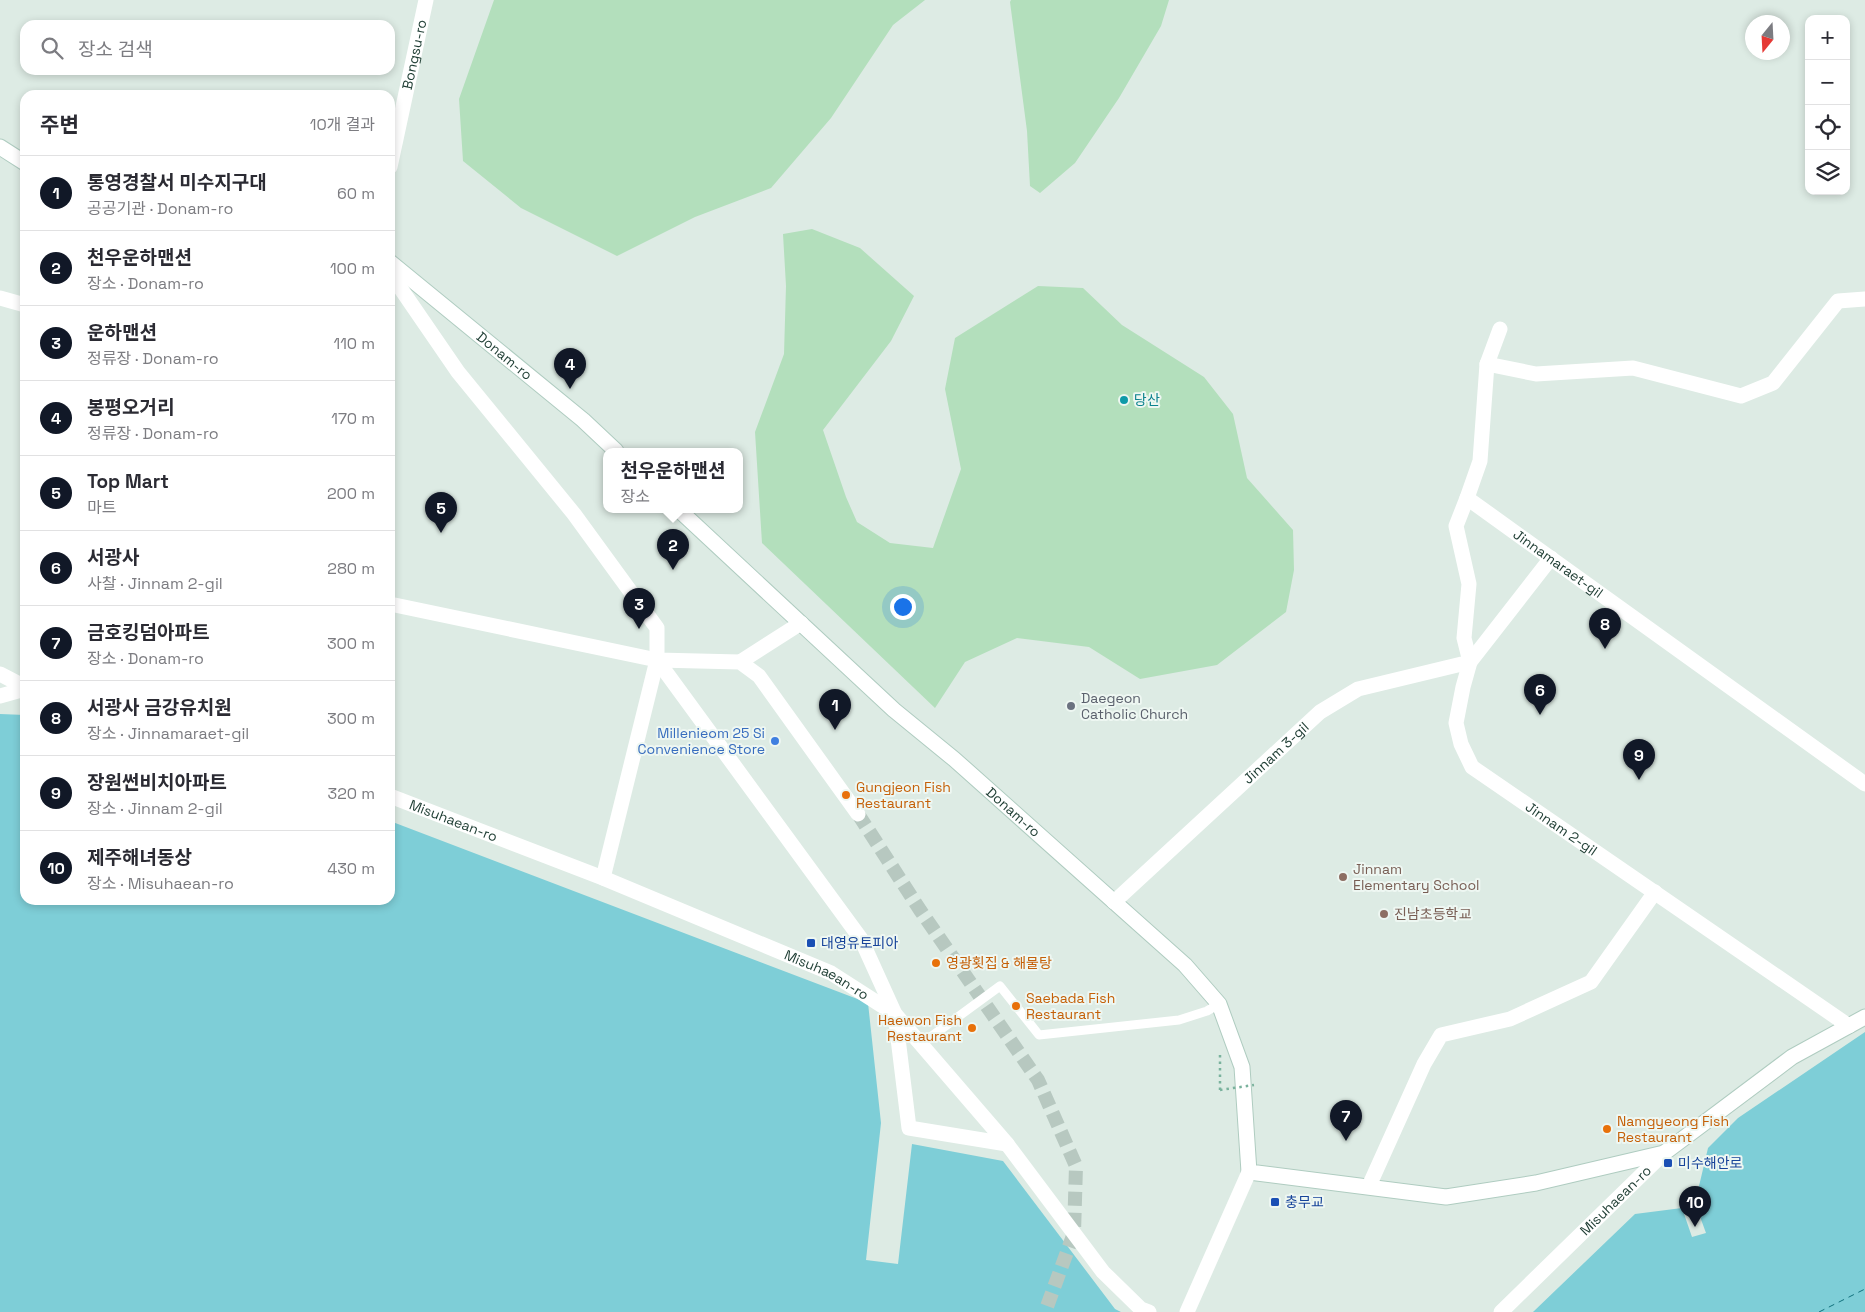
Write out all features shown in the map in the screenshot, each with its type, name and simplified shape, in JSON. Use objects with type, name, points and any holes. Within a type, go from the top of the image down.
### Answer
[{"type":"street","name":"Bongsu-ro","points":[[395,144],[426,0]]},
{"type":"street","points":[[1,150],[20,160]]},
{"type":"street","name":"Donam-ro","points":[[395,266],[583,420],[613,448]]},
{"type":"street","points":[[395,280],[458,372],[574,514],[657,628],[657,660],[604,878]]},
{"type":"street","points":[[0,298],[20,304]]},
{"type":"street","points":[[1487,364],[1536,374],[1633,368],[1741,396],[1773,383],[1838,301],[1865,299]]},
{"type":"street","points":[[1470,662],[1464,638],[1469,584],[1456,526],[1480,460],[1487,364],[1500,329]]},
{"type":"street","name":"Jinnamaraet-gil","points":[[1467,498],[1865,784]]},
{"type":"street","name":"Donam-ro","points":[[682,513],[894,710],[954,759],[1185,965],[1219,1004],[1242,1067],[1249,1172]]},
{"type":"street","name":"Jinnam 2-gil","points":[[1551,558],[1470,662],[1456,723],[1461,744],[1472,767],[1849,1026]]},
{"type":"street","points":[[395,605],[657,660],[740,662],[760,676],[858,814]]},
{"type":"street","points":[[740,662],[801,623]]},
{"type":"street","points":[[657,660],[861,939],[896,1014],[909,1128],[1007,1144]]},
{"type":"street","name":"Jinnam 3-gil","points":[[1114,902],[1320,712],[1358,689],[1470,662]]},
{"type":"street","points":[[0,674],[20,685]]},
{"type":"street","points":[[0,696],[20,690]]},
{"type":"street","name":"Misuhaean-ro","points":[[395,798],[604,878],[831,973],[896,1014],[1007,1144],[1103,1272],[1141,1309],[1149,1312]]},
{"type":"street","points":[[1369,1186],[1424,1064],[1441,1035],[1510,1019],[1591,982],[1655,892]]},
{"type":"street","name":"Misuhaean-ro","points":[[1501,1312],[1664,1154],[1792,1057],[1865,1017]]},
{"type":"street","points":[[1188,1312],[1249,1172],[1446,1196],[1536,1183],[1664,1154]]},
{"type":"lane","points":[[921,1044],[1000,986],[1038,1035],[1179,1020],[1207,1011],[1219,1004]]},
{"type":"path","points":[[1220,1054],[1220,1090],[1254,1085]]},
{"type":"green space","points":[[494,0],[925,0],[893,25],[831,118],[771,188],[695,217],[617,256],[521,208],[463,161],[459,99]]},
{"type":"green space","points":[[1011,0],[1169,0],[1161,26],[1119,98],[1075,163],[1040,193],[1030,186],[1027,131]]},
{"type":"green space","points":[[812,229],[860,248],[914,296],[891,341],[823,430],[846,497],[857,522],[890,543],[933,548],[961,469],[945,389],[955,338],[1038,286],[1083,288],[1122,325],[1204,377],[1233,414],[1247,478],[1293,530],[1294,570],[1286,612],[1217,665],[1140,679],[1089,647],[1017,638],[965,662],[935,708],[762,543],[755,432],[784,354],[786,286],[783,234]]},
{"type":"water","points":[[0,714],[20,715],[20,905],[395,905],[395,823],[868,1003],[881,1123],[866,1260],[898,1264],[912,1144],[1003,1161],[1115,1309],[1121,1312],[0,1312]]},
{"type":"water","points":[[1865,1032],[1865,1312],[1533,1312],[1635,1214],[1682,1208],[1692,1237],[1706,1233],[1695,1203],[1708,1148],[1738,1118]]},
{"type":"ferry route","points":[[1819,1312],[1865,1289]]},
{"type":"tunnel","points":[[858,814],[920,910],[1038,1080],[1076,1166],[1074,1233],[1045,1312]]},
{"type":"place","name":"봉평오거리","points":[[570,389]]},
{"type":"place","name":"당산","points":[[1124,400]]},
{"type":"place","name":"Top Mart","points":[[441,533]]},
{"type":"place","name":"천우운하맨션","points":[[673,570]]},
{"type":"place","name":"운하맨션","points":[[639,629]]},
{"type":"place","name":"서광사 금강유치원","points":[[1605,649]]},
{"type":"place","name":"Daegeon Catholic Church","points":[[1071,706]]},
{"type":"place","name":"서광사","points":[[1540,715]]},
{"type":"place","name":"통영경찰서 미수지구대","points":[[835,730]]},
{"type":"place","name":"Millenieom 25 Si Convenience Store","points":[[775,741]]},
{"type":"place","name":"장원썬비치아파트","points":[[1639,780]]},
{"type":"place","name":"Gungjeon Fish Restaurant","points":[[846,795]]},
{"type":"place","name":"Jinnam Elementary School","points":[[1343,877]]},
{"type":"place","name":"진남초등학교","points":[[1384,914]]},
{"type":"place","name":"대영유토피아","points":[[811,943]]},
{"type":"place","name":"영광횟집 & 해물탕","points":[[936,963]]},
{"type":"place","name":"Saebada Fish Restaurant","points":[[1016,1006]]},
{"type":"place","name":"Haewon Fish Restaurant","points":[[972,1028]]},
{"type":"place","name":"Namgyeong Fish Restaurant","points":[[1607,1129]]},
{"type":"place","name":"금호킹덤아파트","points":[[1346,1141]]},
{"type":"place","name":"미수해안로","points":[[1668,1163]]},
{"type":"place","name":"충무교","points":[[1275,1202]]},
{"type":"place","name":"제주해녀동상","points":[[1695,1227]]}]
